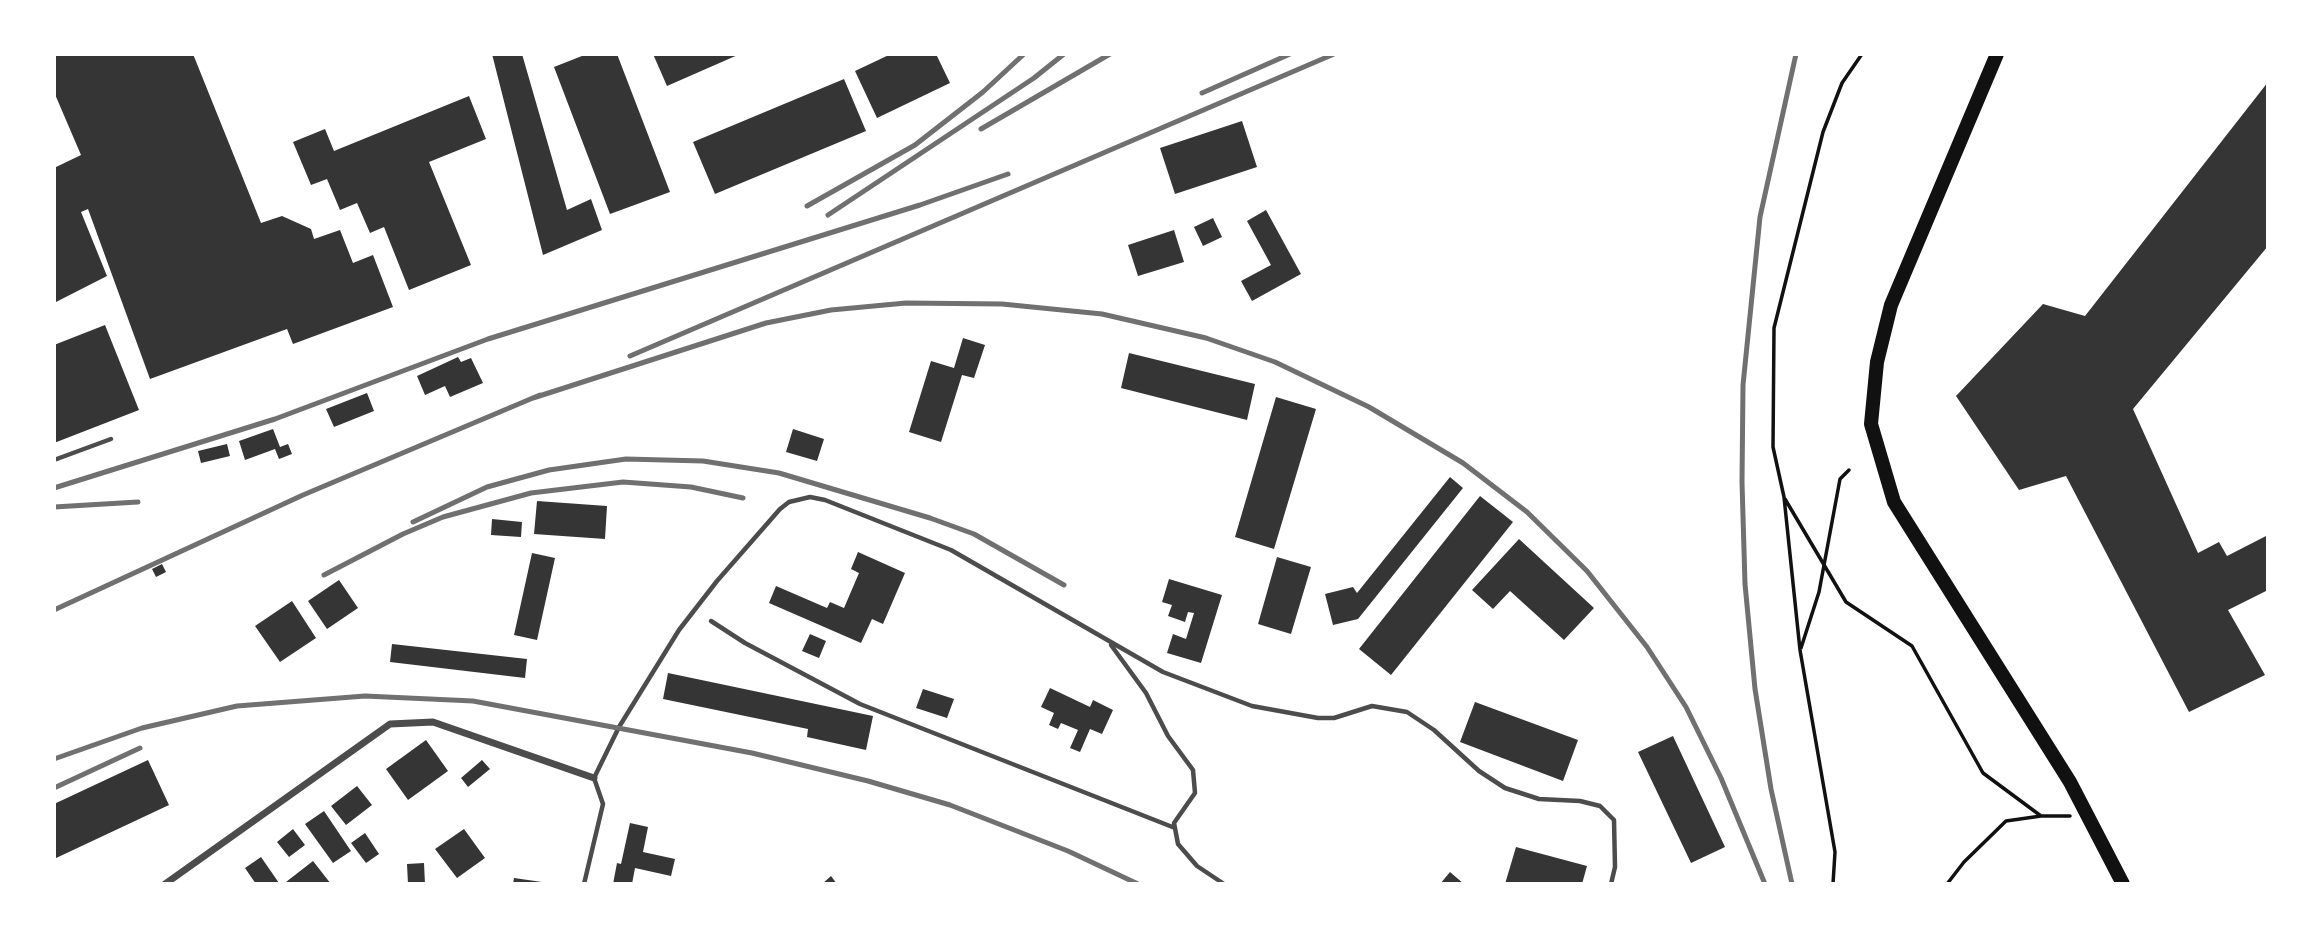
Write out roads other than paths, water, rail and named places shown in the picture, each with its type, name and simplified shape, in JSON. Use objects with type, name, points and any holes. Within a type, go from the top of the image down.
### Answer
[{"type":"main road","points":[[1997,54],[1891,305],[1877,362],[1871,424],[1894,502],[2089,817],[2123,884]]},
{"type":"street","points":[[165,884],[390,724],[433,722],[594,778]]},
{"type":"lane","points":[[54,460],[111,439]]},
{"type":"lane","points":[[584,884],[603,804],[594,778],[619,727],[679,630],[766,523],[789,502],[800,498],[825,500],[951,550],[1108,642],[1189,683],[1276,712],[1334,719],[1372,706],[1407,712],[1434,730],[1479,771],[1505,788],[1539,799],[1580,801],[1600,806],[1614,820],[1615,867],[1611,884]]},
{"type":"lane","points":[[711,621],[745,643],[860,705],[1175,828]]},
{"type":"lane","points":[[1108,642],[1146,693],[1168,736],[1193,770],[1195,793],[1174,823],[1178,844],[1197,866],[1224,884]]},
{"type":"railway","points":[[807,206],[915,145],[983,92],[1024,54]]},
{"type":"railway","points":[[828,215],[1034,78],[1064,54]]},
{"type":"railway","points":[[981,129],[1110,54]]},
{"type":"railway","points":[[1202,93],[1290,54]]},
{"type":"railway","points":[[630,356],[1334,54]]},
{"type":"railway","points":[[1792,884],[1771,789],[1755,689],[1745,584],[1742,482],[1743,385],[1760,217],[1796,54]]},
{"type":"railway","points":[[54,488],[275,419],[488,339],[920,205],[1008,174]]},
{"type":"railway","points":[[533,398],[766,323],[831,310],[906,303],[1002,304],[1102,314],[1206,338],[1275,362],[1369,407],[1463,463],[1527,512],[1587,571],[1647,647],[1686,707],[1721,778],[1765,884]]},
{"type":"railway","points":[[54,610],[303,495],[540,395]]},
{"type":"railway","points":[[413,522],[487,487],[549,470],[626,459],[703,461],[779,473],[930,518],[974,534],[1064,585]]},
{"type":"railway","points":[[324,575],[403,534],[443,517],[531,493],[623,482],[691,487],[743,498]]},
{"type":"railway","points":[[54,507],[138,502]]},
{"type":"railway","points":[[54,759],[142,728],[237,706],[365,696],[473,701],[752,753],[868,781],[950,805],[1068,851],[1138,884]]},
{"type":"railway","points":[[54,788],[140,748]]}]
